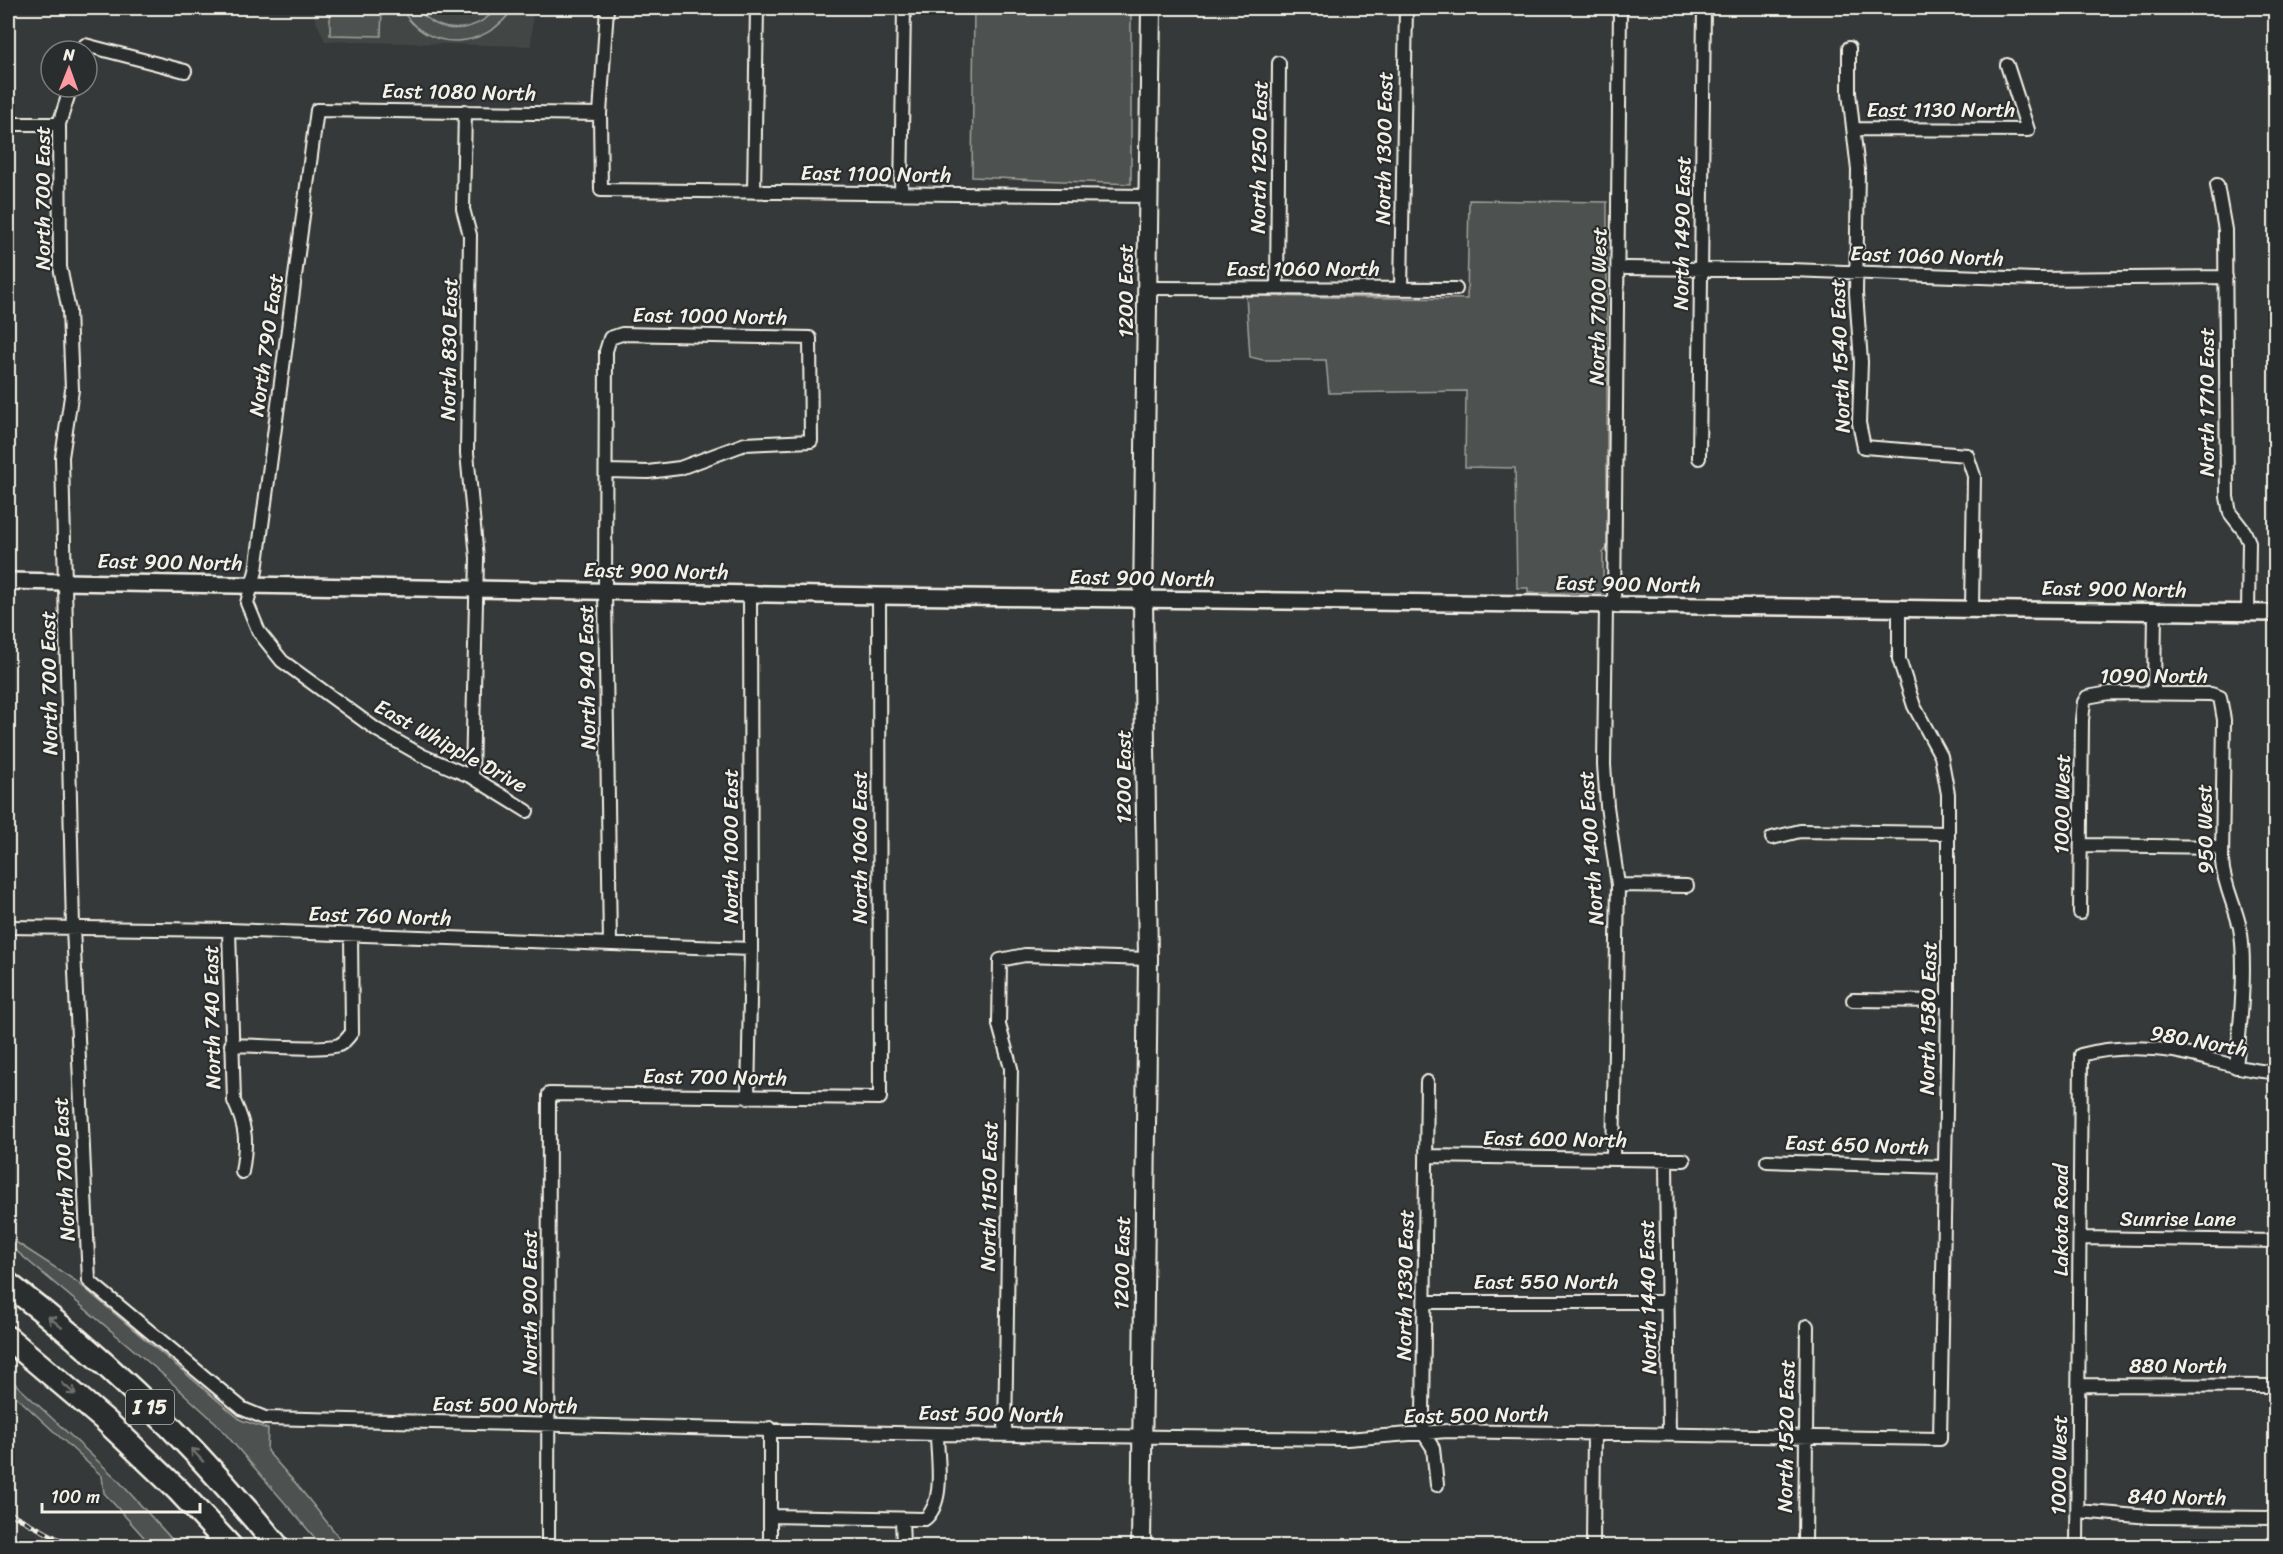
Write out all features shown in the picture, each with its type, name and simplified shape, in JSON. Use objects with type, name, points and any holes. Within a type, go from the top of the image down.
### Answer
[{"type":"highway","name":"I 15","points":[[8,1284],[103,1363],[157,1414],[217,1477],[277,1546]]},
{"type":"highway","name":"I 15","points":[[8,1338],[106,1421],[178,1490],[230,1546]]},
{"type":"main road","name":"1200 East","points":[[1141,1546],[1148,959],[1143,600],[1151,8]]},
{"type":"street","points":[[600,114],[607,8]]},
{"type":"street","points":[[754,192],[757,8]]},
{"type":"street","points":[[901,194],[904,8]]},
{"type":"street","name":"North 1300 East","points":[[1401,289],[1406,8]]},
{"type":"street","name":"North 7100 West","points":[[1610,606],[1620,8]]},
{"type":"street","name":"North 1490 East","points":[[1699,458],[1704,8]]},
{"type":"street","name":"North 1540 East","points":[[1849,48],[1849,93],[1858,170],[1856,273],[1861,362],[1860,423],[1864,447],[1967,455],[1974,476],[1972,608]]},
{"type":"street","points":[[99,51],[185,71]]},
{"type":"street","name":"North 1250 East","points":[[1277,288],[1279,63]]},
{"type":"street","name":"East 1130 North","points":[[1855,129],[2028,130],[2007,66]]},
{"type":"street","name":"North 700 East","points":[[67,99],[59,124],[60,267],[69,311],[72,390],[62,457],[73,927],[89,1281]]},
{"type":"street","name":"East 1080 North","points":[[317,110],[600,114]]},
{"type":"street","name":"North 790 East","points":[[254,584],[317,110]]},
{"type":"street","name":"North 830 East","points":[[465,111],[463,209],[470,235],[467,453],[476,526],[472,777]]},
{"type":"street","name":"East 1100 North","points":[[600,114],[601,190],[1149,196]]},
{"type":"street","points":[[8,124],[59,124]]},
{"type":"street","name":"North 1710 East","points":[[2217,185],[2225,230],[2227,497],[2230,513],[2244,531],[2249,542],[2248,613]]},
{"type":"street","name":"East 1060 North","points":[[1626,268],[2036,279],[2226,277]]},
{"type":"street","name":"East 1060 North","points":[[1149,288],[1456,289]]},
{"type":"street","name":"East 1000 North","points":[[606,471],[648,472],[680,468],[745,444],[811,441],[810,338],[622,334],[609,338]]},
{"type":"street","name":"North 940 East","points":[[609,338],[606,351],[605,591],[610,944]]},
{"type":"street","name":"East 900 North","points":[[8,582],[254,584],[1143,600],[2276,613]]},
{"type":"street","name":"East Whipple Drive","points":[[254,584],[247,603],[259,632],[282,661],[377,730],[421,755],[472,777],[527,811]]},
{"type":"street","name":"North 1000 East","points":[[748,1098],[751,949],[750,594]]},
{"type":"street","name":"North 1060 East","points":[[879,596],[880,1098]]},
{"type":"street","name":"North 1400 East","points":[[1610,606],[1604,765],[1618,885],[1613,1159]]},
{"type":"street","name":"North 1580 East","points":[[1899,608],[1899,659],[1914,706],[1941,756],[1948,794],[1948,1001],[1940,1440]]},
{"type":"street","points":[[2154,693],[2155,610]]},
{"type":"street","name":"1090 North","points":[[2087,697],[2109,693],[2220,697]]},
{"type":"street","name":"1000 West","points":[[2080,913],[2082,720],[2084,702],[2087,697]]},
{"type":"street","name":"950 West","points":[[2220,697],[2224,720],[2223,878],[2240,931],[2240,1023],[2236,1067]]},
{"type":"street","points":[[1772,838],[1800,831],[1948,833]]},
{"type":"street","points":[[2081,844],[2222,847]]},
{"type":"street","points":[[1618,885],[1687,886]]},
{"type":"street","name":"East 760 North","points":[[8,927],[229,930],[751,949]]},
{"type":"street","name":"North 740 East","points":[[229,930],[234,1101],[244,1123],[247,1143],[243,1172]]},
{"type":"street","points":[[231,1045],[322,1046],[338,1045],[347,1040],[352,1032],[351,935]]},
{"type":"street","name":"North 1150 East","points":[[1005,1434],[1011,1068],[999,1025],[1000,960],[1025,955],[1148,959]]},
{"type":"street","points":[[1853,1000],[1948,1001]]},
{"type":"street","name":"980 North","points":[[2081,1055],[2103,1049],[2153,1050],[2175,1052],[2236,1067],[2276,1072]]},
{"type":"street","name":"Lakota Road","points":[[2080,1385],[2081,1055]]},
{"type":"street","name":"North 1330 East","points":[[1427,1082],[1424,1434],[1432,1448],[1437,1485]]},
{"type":"street","name":"East 700 North","points":[[549,1094],[880,1098]]},
{"type":"street","name":"North 900 East","points":[[548,1546],[549,1094]]},
{"type":"street","name":"East 600 North","points":[[1426,1156],[1683,1160]]},
{"type":"street","name":"North 1440 East","points":[[1666,1160],[1669,1434]]},
{"type":"street","name":"East 650 North","points":[[1767,1161],[1945,1167]]},
{"type":"street","name":"Sunrise Lane","points":[[2081,1238],[2276,1240]]},
{"type":"street","name":"East 500 North","points":[[89,1281],[256,1417],[770,1428],[937,1434],[1347,1439],[1448,1431],[1940,1440]]},
{"type":"street","name":"East 550 North","points":[[1425,1302],[1667,1302]]},
{"type":"street","name":"North 1520 East","points":[[1805,1546],[1807,1326]]},
{"type":"street","name":"1000 West","points":[[2077,1546],[2080,1385]]},
{"type":"street","name":"880 North","points":[[2080,1385],[2276,1386]]},
{"type":"street","points":[[770,1428],[770,1546]]},
{"type":"street","points":[[1593,1546],[1594,1433]]},
{"type":"street","points":[[770,1516],[925,1519],[932,1513],[937,1500],[937,1434]]},
{"type":"street","name":"840 North","points":[[2078,1512],[2150,1517],[2276,1518]]},
{"type":"street","points":[[903,1519],[903,1546]]},
{"type":"shaded area","points":[[310,8],[533,8],[531,46],[325,41]]},
{"type":"shaded area","points":[[330,8],[382,8],[381,36],[330,35]]},
{"type":"shaded area","points":[[401,8],[415,9],[432,22],[454,29],[478,23],[497,8],[513,8],[502,22],[488,32],[473,39],[457,41],[441,39],[425,33],[412,23]]},
{"type":"shaded area","points":[[974,8],[1131,8],[1131,184],[972,177]]},
{"type":"shaded area","points":[[1469,200],[1607,202],[1607,548],[1603,553],[1603,593],[1528,593],[1528,588],[1517,588],[1515,468],[1465,467],[1466,391],[1329,393],[1326,360],[1263,360],[1250,357],[1246,296],[1467,299]]},
{"type":"shaded area","points":[[8,1237],[76,1281],[241,1420],[268,1429],[267,1451],[346,1546],[322,1546],[216,1423],[160,1372],[8,1244]]},
{"type":"shaded area","points":[[8,1377],[116,1478],[178,1546],[152,1546],[104,1493],[102,1476],[8,1389]]},
{"type":"railway","points":[[8,1512],[71,1546]]}]
